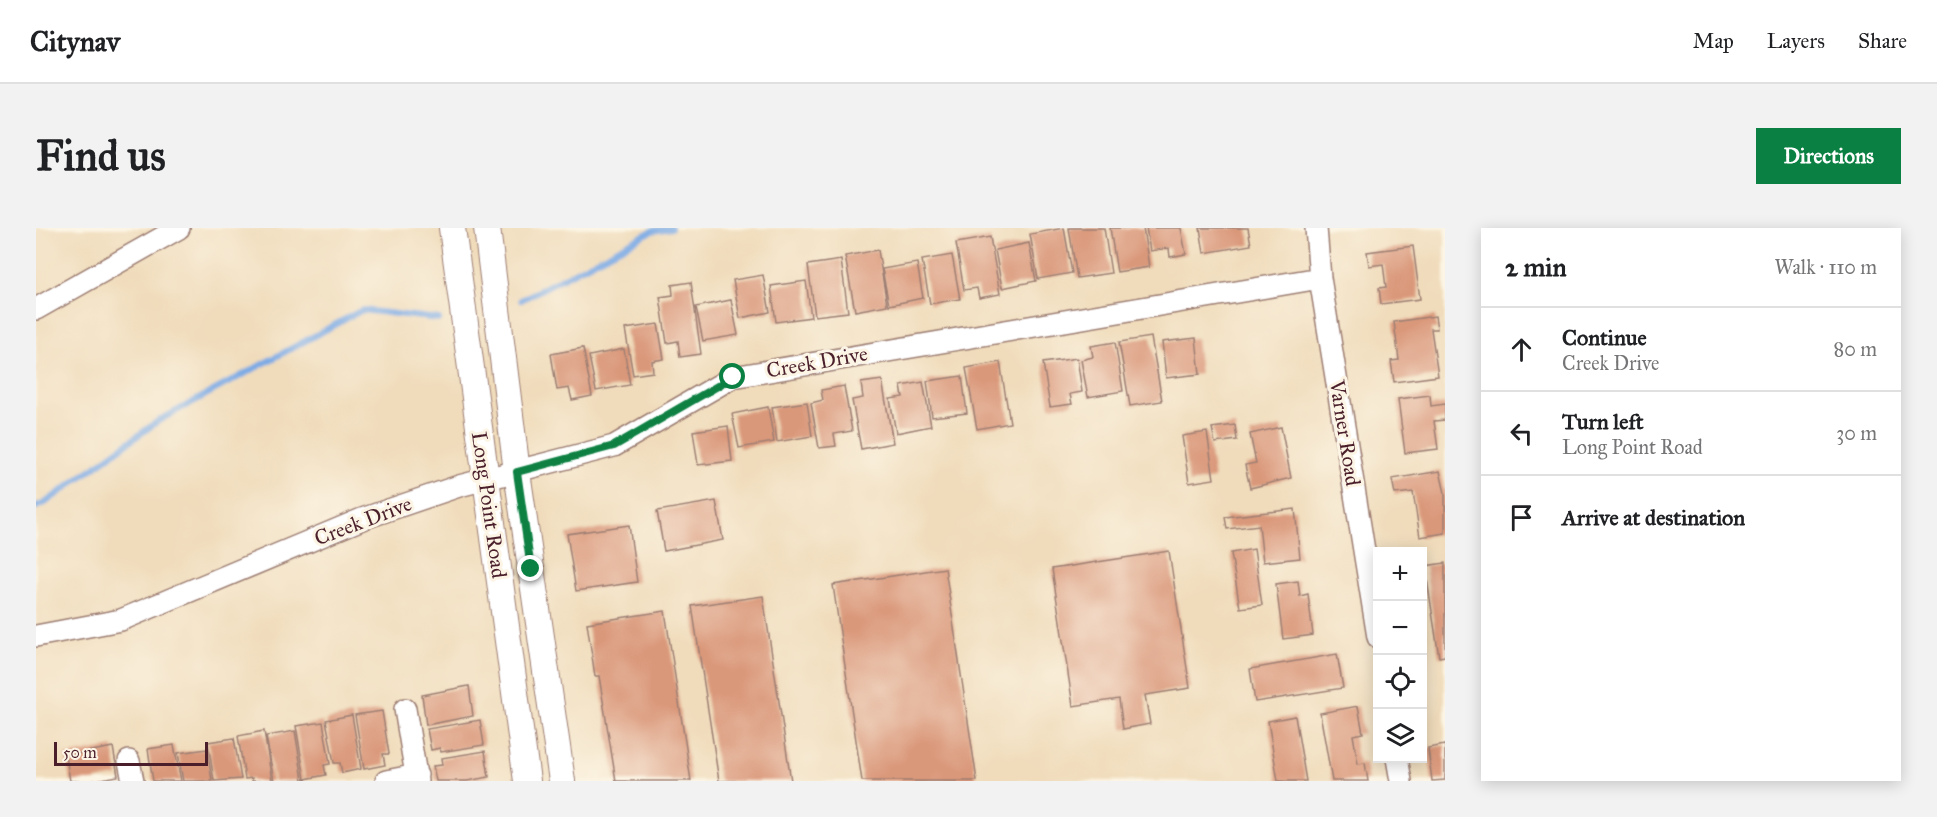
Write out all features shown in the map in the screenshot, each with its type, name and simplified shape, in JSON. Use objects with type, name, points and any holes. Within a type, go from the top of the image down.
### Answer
[{"type":"main road","name":"Long Point Road","points":[[452,228],[527,781]]},
{"type":"main road","name":"Long Point Road","points":[[487,228],[517,472],[562,781]]},
{"type":"street","points":[[36,309],[179,228]]},
{"type":"street","name":"Varner Road","points":[[1316,228],[1320,278],[1373,612]]},
{"type":"street","name":"Creek Drive","points":[[36,636],[121,620],[362,519],[459,486],[614,446],[733,377],[1320,278]]},
{"type":"street","points":[[386,781],[417,778],[405,709]]},
{"type":"street","points":[[1398,763],[1401,781]]},
{"type":"building","points":[[1064,228],[1072,273],[1038,279],[1030,234]]},
{"type":"building","points":[[1069,228],[1104,228],[1111,273],[1077,278]]},
{"type":"building","points":[[1110,228],[1143,228],[1149,267],[1117,272]]},
{"type":"building","points":[[1146,228],[1181,228],[1186,254],[1170,257],[1169,248],[1150,251]]},
{"type":"building","points":[[1200,228],[1248,228],[1251,245],[1204,253]]},
{"type":"building","points":[[990,237],[1000,294],[979,298],[977,288],[964,290],[956,243]]},
{"type":"building","points":[[1029,243],[1036,281],[1002,288],[995,250]]},
{"type":"building","points":[[1413,246],[1420,299],[1381,304],[1379,288],[1386,287],[1383,264],[1369,266],[1367,252]]},
{"type":"building","points":[[878,250],[887,305],[855,311],[845,256]]},
{"type":"building","points":[[952,255],[960,299],[930,304],[922,260]]},
{"type":"building","points":[[841,260],[848,312],[815,316],[808,265]]},
{"type":"building","points":[[917,263],[923,298],[889,305],[882,269]]},
{"type":"building","points":[[763,275],[770,312],[740,318],[733,280]]},
{"type":"building","points":[[806,281],[811,317],[776,322],[771,286]]},
{"type":"building","points":[[691,282],[701,354],[680,357],[678,341],[667,343],[660,297],[673,295],[672,285]]},
{"type":"building","points":[[731,300],[738,335],[703,341],[696,307]]},
{"type":"building","points":[[1435,316],[1437,329],[1431,329],[1438,376],[1394,382],[1391,361],[1399,360],[1394,322]]},
{"type":"building","points":[[658,324],[664,359],[652,361],[653,372],[633,375],[625,329]]},
{"type":"building","points":[[1151,337],[1162,401],[1130,406],[1119,342]]},
{"type":"building","points":[[1196,338],[1200,374],[1166,378],[1162,342]]},
{"type":"building","points":[[1115,342],[1123,391],[1088,397],[1081,360],[1093,357],[1091,346]]},
{"type":"building","points":[[583,348],[592,396],[572,400],[569,388],[557,390],[551,354]]},
{"type":"building","points":[[624,349],[630,385],[596,391],[589,356]]},
{"type":"building","points":[[1077,358],[1082,392],[1070,394],[1072,404],[1050,407],[1043,363]]},
{"type":"building","points":[[1000,362],[1010,423],[977,429],[966,368]]},
{"type":"building","points":[[962,376],[967,413],[932,417],[927,381]]},
{"type":"building","points":[[882,380],[893,443],[861,449],[852,400],[863,398],[861,383]]},
{"type":"building","points":[[923,382],[931,426],[896,433],[890,399],[903,397],[901,386]]},
{"type":"building","points":[[844,386],[852,431],[834,434],[836,446],[819,448],[811,403],[823,400],[821,390]]},
{"type":"building","points":[[1430,395],[1431,406],[1445,404],[1445,420],[1434,421],[1438,449],[1405,453],[1398,399]]},
{"type":"building","points":[[807,402],[812,436],[777,442],[772,407]]},
{"type":"building","points":[[768,407],[774,442],[739,448],[732,414]]},
{"type":"building","points":[[1235,425],[1237,440],[1215,443],[1212,428]]},
{"type":"building","points":[[728,426],[732,461],[698,465],[693,431]]},
{"type":"building","points":[[1281,427],[1291,478],[1250,488],[1245,465],[1256,463],[1250,434]]},
{"type":"building","points":[[1207,432],[1214,479],[1189,483],[1182,436]]},
{"type":"building","points":[[1440,471],[1445,493],[1445,533],[1420,537],[1413,492],[1395,494],[1392,479]]},
{"type":"building","points":[[716,501],[723,540],[664,551],[657,511]]},
{"type":"building","points":[[1295,509],[1300,558],[1263,562],[1259,525],[1227,529],[1225,517]]},
{"type":"building","points":[[629,525],[637,582],[576,591],[567,534]]},
{"type":"building","points":[[1254,549],[1262,605],[1240,608],[1231,553]]},
{"type":"building","points":[[1169,551],[1190,688],[1145,695],[1150,724],[1123,729],[1119,699],[1073,706],[1052,569]]},
{"type":"building","points":[[1445,563],[1445,656],[1439,657],[1427,579],[1427,566]]},
{"type":"building","points":[[945,568],[977,781],[862,781],[833,585]]},
{"type":"building","points":[[1298,581],[1300,596],[1308,594],[1313,635],[1283,639],[1276,584]]},
{"type":"building","points":[[763,596],[791,781],[719,781],[692,606]]},
{"type":"building","points":[[665,611],[691,781],[616,781],[599,676],[595,676],[587,623]]},
{"type":"building","points":[[1337,654],[1343,688],[1255,702],[1250,669]]},
{"type":"building","points":[[469,686],[473,716],[426,725],[422,695]]},
{"type":"building","points":[[1358,706],[1363,733],[1353,735],[1358,764],[1365,763],[1368,781],[1332,781],[1320,713]]},
{"type":"building","points":[[382,711],[389,754],[383,754],[385,765],[364,769],[355,715]]},
{"type":"building","points":[[352,715],[361,769],[342,773],[340,763],[334,763],[326,720]]},
{"type":"building","points":[[1295,716],[1306,781],[1278,781],[1268,721]]},
{"type":"building","points":[[480,720],[484,745],[441,752],[440,748],[431,750],[427,729]]},
{"type":"building","points":[[323,722],[330,764],[324,765],[326,775],[305,779],[296,726]]},
{"type":"building","points":[[264,731],[272,781],[245,779],[238,736]]},
{"type":"building","points":[[295,731],[303,780],[274,781],[266,736]]},
{"type":"building","points":[[234,738],[241,779],[214,781],[208,742]]},
{"type":"building","points":[[174,745],[181,781],[153,781],[148,749]]},
{"type":"building","points":[[1445,745],[1445,780],[1432,781],[1428,748]]},
{"type":"building","points":[[113,747],[118,776],[91,781],[70,781],[66,756]]},
{"type":"building","points":[[207,749],[212,781],[183,781],[178,753]]},
{"type":"building","points":[[485,751],[489,777],[467,781],[436,781],[433,766],[442,765],[441,758]]},
{"type":"waterway","points":[[521,300],[652,231],[671,228]]},
{"type":"waterway","points":[[36,507],[45,503],[158,421],[362,310],[439,319]]},
{"type":"route","points":[[531,569],[517,472],[614,446],[733,377]]}]
